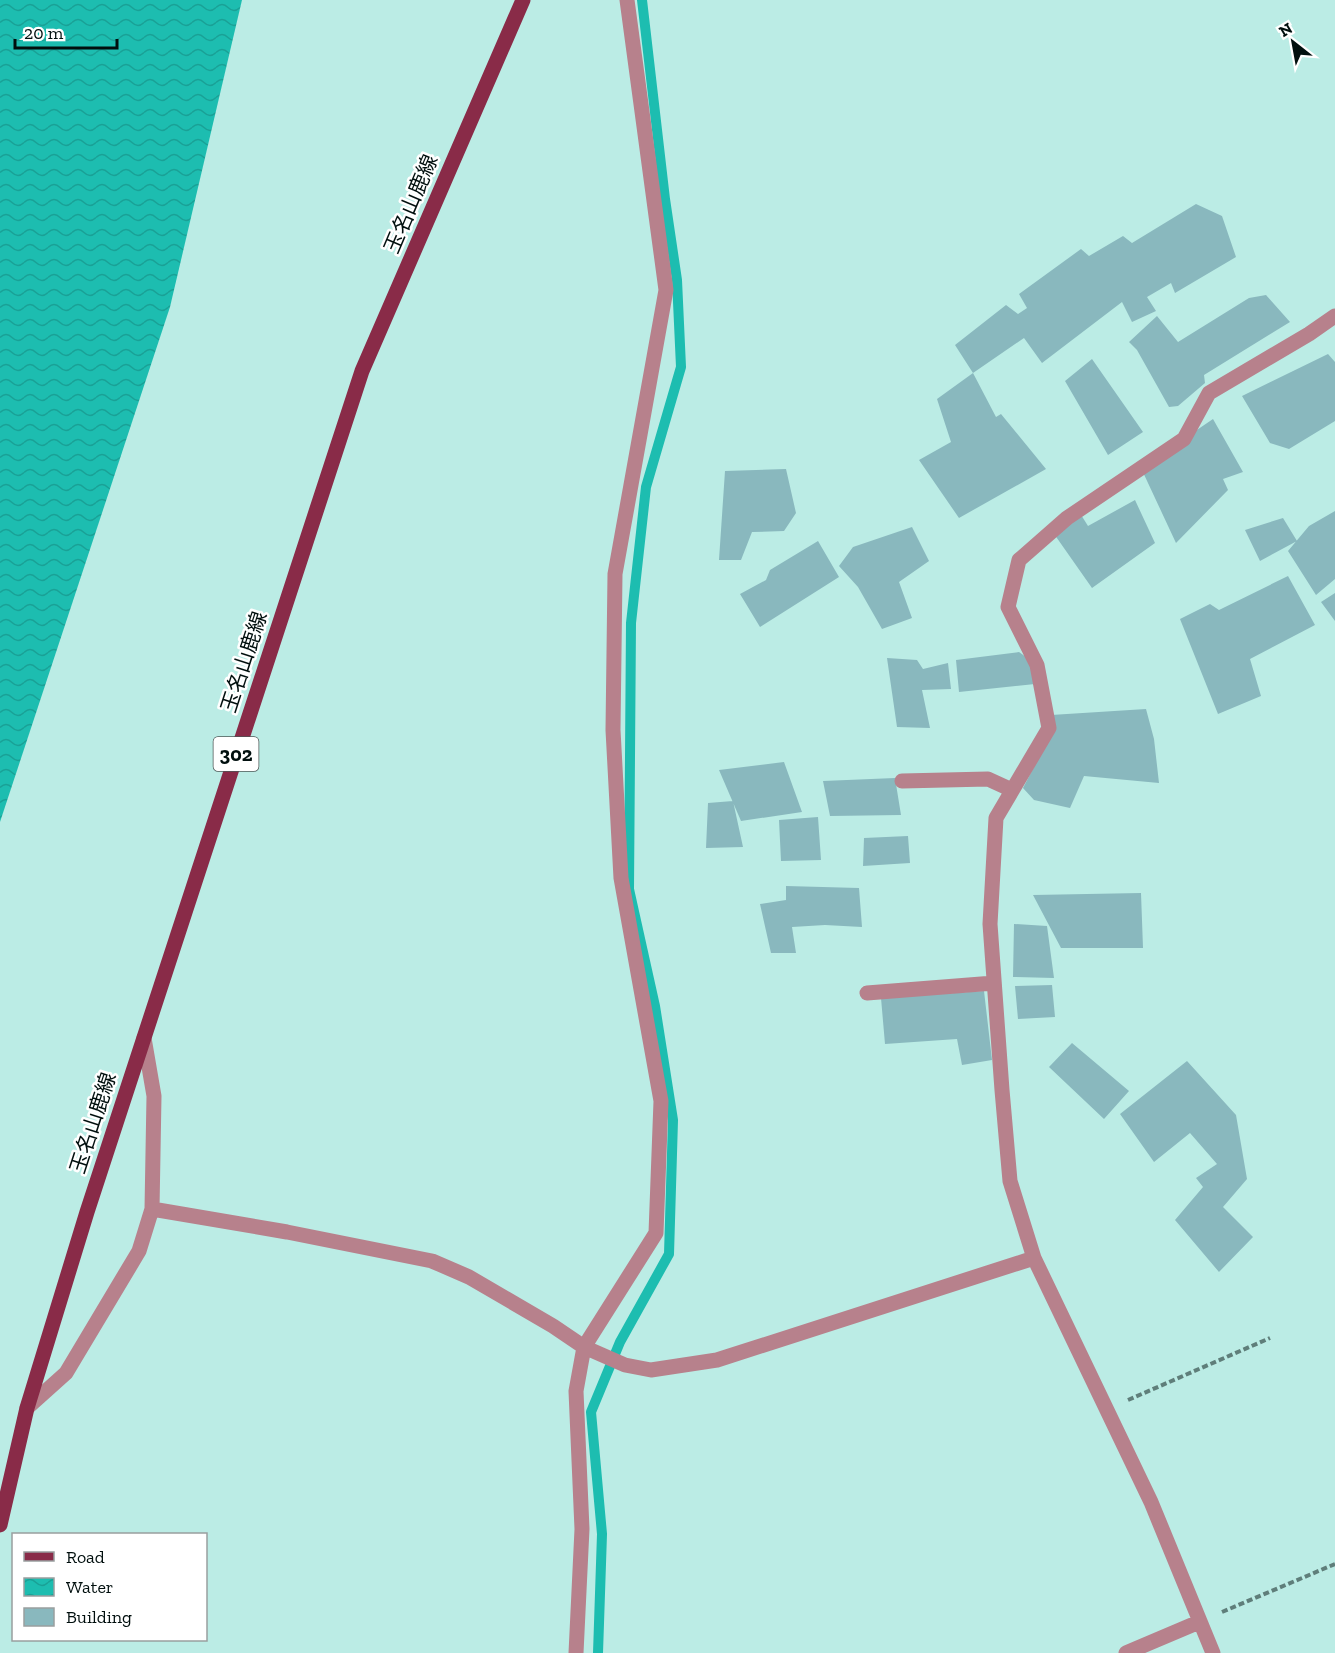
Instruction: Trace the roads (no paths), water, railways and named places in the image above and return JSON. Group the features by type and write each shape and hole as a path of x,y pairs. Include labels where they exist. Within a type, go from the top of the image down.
{"main road":[{"name":"玉名山鹿線","path":"0,1525 27,1408 87,1212 362,371 523,0"}],"street":[{"path":"576,1653 582,1529 576,1391 584,1347 656,1233 661,1101 621,878 613,730 615,574 666,290 627,0"},
{"path":"1213,1653 1151,1502 1034,1258 1010,1181 990,924 996,818 1049,728 1037,665 1008,607 1019,560 1067,518 1184,439 1209,393 1309,334 1335,316"},
{"path":"902,781 988,779 1012,790"},
{"path":"867,993 994,983"},
{"path":"27,1408 66,1373 139,1251 152,1209 154,1096 144,1038"},
{"path":"152,1209 287,1232 432,1261 469,1277 553,1326 584,1347 625,1365 651,1370 717,1360 1034,1258"},
{"path":"1126,1653 1199,1622"}],"water":[{"path":"0,0 242,0 170,307 0,822"}],"waterway":[{"path":"598,1653 602,1534 591,1412 620,1342 669,1254 673,1120 655,1006 629,889 631,623 646,487 681,367 677,280 665,199 642,0"}]}
